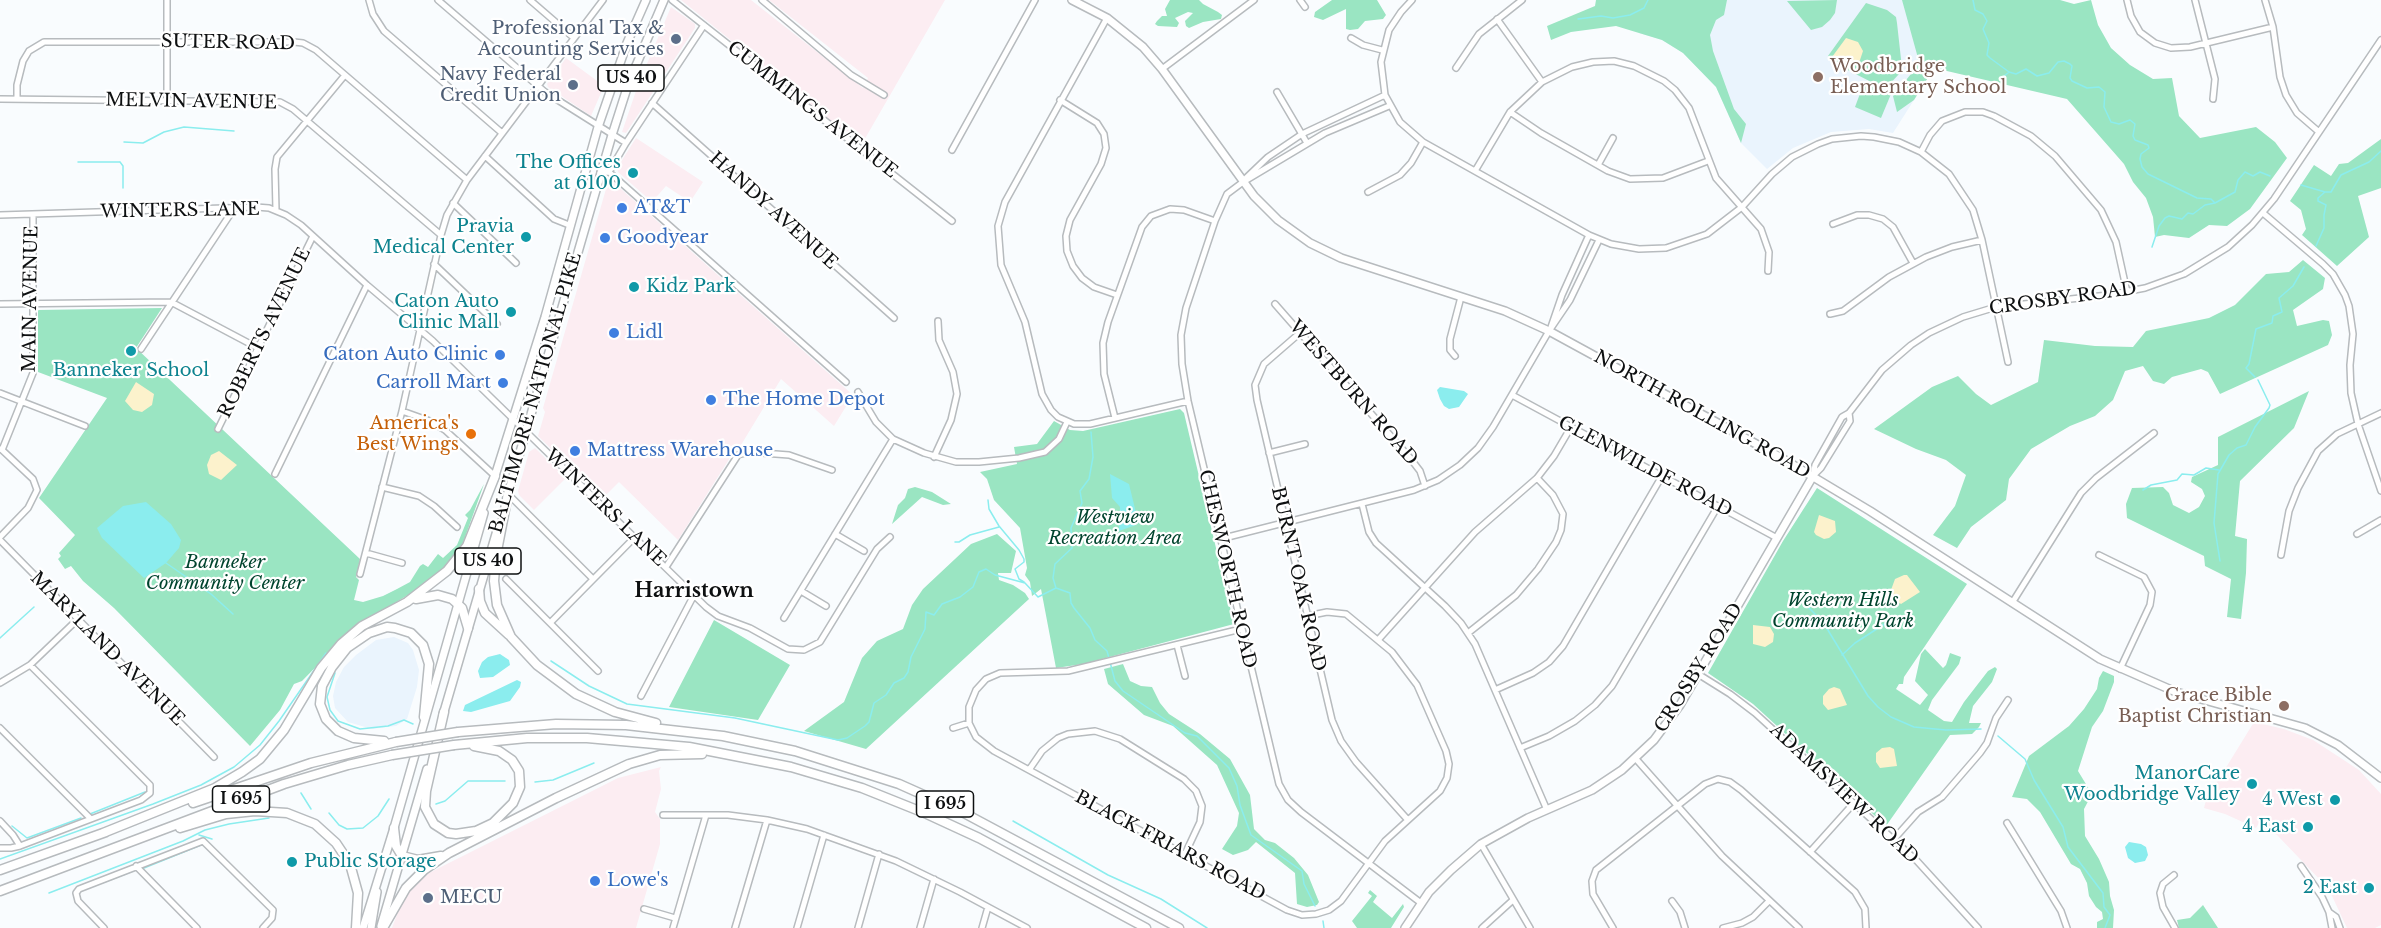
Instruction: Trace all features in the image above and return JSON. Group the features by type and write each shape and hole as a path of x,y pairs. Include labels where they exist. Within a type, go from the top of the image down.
{"highway":[{"path":"103,833 214,788 252,766 276,740 331,654 362,626 407,602 436,582 458,559 471,537 495,476"},
{"path":"508,494 496,556 494,581 497,605 512,637"},
{"path":"479,589 480,601 485,613 512,637 548,675 590,702 615,712 692,731"},
{"path":"407,602 428,596 452,599 458,603 465,614 468,628"},
{"path":"396,742 354,738 345,735 326,719 320,704 322,686 332,667 348,648 369,633 387,627 404,630 418,639 427,652 429,664 424,717"},
{"path":"444,712 426,791 425,807 430,818 440,830 456,834 476,831 500,817 517,795 520,779 516,765 506,755 485,747 456,744"},
{"name":"I 695","path":"0,870 290,769 345,753 458,732 524,726 636,725 745,739 795,751 899,784 986,824 1179,928"},
{"name":"I 695","path":"0,891 284,784 348,765 456,744 527,738 587,738 689,747 736,755 821,775 873,792 978,838 1146,928"},
{"path":"382,928 406,888 424,870 449,853 556,798 629,764 672,754 736,755"},
{"path":"94,855 226,814 255,811 287,813 315,824 343,852 355,878 358,893 357,928"},
{"path":"394,828 396,846 402,856 418,860 449,853"}],"main road":[{"name":"BALTIMORE NATIONAL PIKE","path":"363,928 512,418 545,317 598,127 627,43 645,0"},
{"name":"BALTIMORE NATIONAL PIKE","path":"382,928 600,173 629,82 664,0"},
{"name":"NORTH ROLLING ROAD","path":"1072,0 1107,18 1133,37 1162,69 1243,182 1278,220 1294,233 1327,252 1505,312 1550,331 1724,424 1813,476 2073,643 2120,669 2191,697 2305,728 2338,745 2381,778"},
{"path":"545,317 547,329 554,335"},
{"name":"CROSBY ROAD","path":"1405,928 1421,903 1441,879 1481,844 1520,822 1592,790 1636,759 1664,728 1813,476"},
{"path":"371,928 380,871"}],"street":[{"path":"167,0 167,100"},
{"path":"369,0 373,14 384,31 502,133"},
{"path":"438,0 538,86 626,143"},
{"path":"530,0 574,38"},
{"path":"360,574 422,330 441,235 453,203 467,180 603,0"},
{"name":"CUMMINGS AVENUE","path":"672,0 952,221"},
{"path":"762,0 851,75 884,96"},
{"path":"952,150 1035,0"},
{"path":"1162,69 1254,0"},
{"path":"1300,0 1305,7"},
{"path":"1412,0 1393,21 1382,50 1380,73 1389,106 1407,130 1423,142 1599,240 1639,249 1659,248 1681,244 1707,234 1742,207 1772,174 1792,158 1832,139 1874,136 1899,142 1921,152 1940,166 1958,185 1973,210 1982,240 2008,362"},
{"path":"1456,68 1472,42 1522,0"},
{"path":"2127,0 2135,24 2155,43 2171,48 2207,43 2272,27"},
{"path":"2195,0 2216,86 2213,99"},
{"path":"2265,0 2280,77 2290,105 2319,132"},
{"path":"1107,18 1005,202 998,226 1001,265 1025,322 1042,394 1051,410 1067,422 1081,425 1188,400"},
{"path":"1497,19 1542,82"},
{"path":"609,172 704,25"},
{"path":"1351,38 1363,45 1382,50"},
{"name":"SUTER ROAD","path":"17,99 17,85 22,61 29,51 39,44 51,42 303,43 316,50 467,180"},
{"name":"CROSBY ROAD","path":"1813,476 1815,465 1842,417 1849,413 1882,370 1911,345 1963,316 1996,307 2127,292 2166,282 2201,265 2228,247 2263,213 2380,42"},
{"path":"1475,171 1510,112 1542,82 1572,67 1593,62 1623,63 1646,70 1675,90 1689,108 1708,161 1722,185 1761,229 1768,252 1768,271"},
{"path":"276,210 275,163 281,150 345,75"},
{"path":"1277,92 1307,143"},
{"name":"CHESWORTH ROAD","path":"1243,182 1268,157 1302,134 1385,95"},
{"name":"MELVIN AVENUE","path":"0,99 167,100 287,104 441,235"},
{"path":"1060,100 1097,123 1104,134 1106,148 1101,164 1067,227 1066,243 1069,259 1088,283 1100,290 1117,295"},
{"name":"HANDY AVENUE","path":"652,103 894,318"},
{"name":"CHESWORTH ROAD","path":"1389,106 1307,143 1227,194 1215,221 1183,323 1182,364 1220,539 1279,784 1294,806 1421,903"},
{"path":"1510,112 1541,133 1618,176 1651,180 1673,175 1708,161"},
{"path":"1921,152 1930,135 1942,121 1965,112 1983,112 2031,136 2055,156 2101,210 2116,242 2127,292"},
{"path":"1598,165 1613,138"},
{"path":"1368,192 1400,175 1411,163 1423,142"},
{"path":"485,156 554,219 569,225"},
{"path":"600,173 609,172 846,382"},
{"path":"453,203 516,263"},
{"path":"141,349 235,207"},
{"name":"WINTERS LANE","path":"0,215 235,207 276,210 294,220 422,330 694,595 724,619 756,631 788,649 804,650 820,642 877,549 890,537"},
{"path":"1115,418 1104,374 1102,354 1105,332 1139,233 1151,216 1163,210 1177,209 1215,221"},
{"path":"2263,213 2323,264 2346,295 2353,333 2351,393 2358,424 2381,490"},
{"path":"1833,224 1857,215 1869,214 1883,219 1893,227 1913,263"},
{"name":"MAIN AVENUE","path":"1,449 33,373 33,215"},
{"path":"1550,331 1556,310 1589,235"},
{"name":"ROBERTS AVENUE","path":"218,429 313,236"},
{"path":"1220,539 1425,486 1449,473 1478,448 1570,300 1599,240"},
{"path":"1830,314 1844,311 1888,278 1913,263 1938,252 1982,240"},
{"path":"434,264 497,324"},
{"path":"275,474 367,285"},
{"path":"1455,356 1450,350 1450,339 1461,297"},
{"path":"0,304 171,303 258,348"},
{"name":"WESTBURN ROAD","path":"1275,304 1410,458 1420,471 1425,486"},
{"path":"934,456 951,420 957,394 953,372 939,340 938,321"},
{"name":"BURNT OAK ROAD","path":"1301,332 1264,364 1257,378 1257,400 1336,731 1356,762 1407,819"},
{"path":"858,392 876,422 894,439 912,449 968,463 1045,452 1054,444 1067,422"},
{"path":"0,393 85,426"},
{"name":"GLENWILDE ROAD","path":"1512,395 1778,538"},
{"path":"402,411 430,421 445,430 495,476"},
{"path":"2281,555 2289,511 2311,461 2330,438 2381,413"},
{"path":"1378,640 1475,532 1537,478 1554,456 1571,427"},
{"path":"2012,603 2081,493 2096,478 2154,433"},
{"path":"784,618 894,439"},
{"path":"1269,453 1305,444"},
{"path":"0,538 28,507 37,490 33,479 1,449"},
{"path":"666,567 697,522 738,454 749,452 789,455 832,470"},
{"path":"1495,690 1533,673 1549,662 1563,646 1662,476"},
{"path":"1468,633 1516,595 1538,569 1558,536 1563,522 1561,508 1553,495 1537,478"},
{"path":"382,486 419,496 457,527"},
{"path":"508,494 593,579"},
{"path":"1362,504 1369,532 1376,543 1454,615 1468,633 1480,655 1548,810"},
{"path":"1520,748 1562,729 1586,712 1608,691 1625,668 1718,506"},
{"path":"2357,534 2381,520"},
{"path":"835,534 864,551"},
{"path":"550,623 635,537"},
{"name":"MARYLAND AVENUE","path":"0,538 214,757"},
{"path":"366,553 402,563"},
{"path":"2099,555 2144,577 2152,592 2150,605 2120,669"},
{"path":"506,579 598,671"},
{"path":"801,591 826,606"},
{"path":"641,696 694,595"},
{"name":"BLACK FRIARS ROAD","path":"969,723 981,743 1029,770 1287,910 1302,915 1316,914 1335,906 1368,862 1407,819 1440,791 1447,778 1448,758 1418,686 1400,661 1346,614 1327,612 1307,616"},
{"path":"0,683 30,665 78,619"},
{"path":"952,728 969,723 971,699 981,684 993,675 1006,672 1056,672 1241,628"},
{"path":"1177,645 1185,676"},
{"path":"0,848 20,846 90,818 141,801 150,793 150,785 30,665"},
{"name":"ADAMSVIEW ROAD","path":"1698,674 1749,708 1894,839 1932,876 1978,928"},
{"path":"1894,839 1918,813 1942,796 1980,753 1987,743 1996,718 2008,700"},
{"path":"0,728 90,818"},
{"path":"1029,770 1050,744 1068,734 1095,731 1120,739 1184,779 1196,791 1202,806 1200,822 1185,854"},
{"path":"1636,759 1722,856 1799,928"},
{"path":"1613,928 1593,894 1592,881 1596,870 1606,860 1647,832 1712,781 1724,780 1745,793 1859,897 1865,909 1866,926"},
{"path":"1810,852 1854,803"},
{"path":"673,928 706,814"},
{"path":"663,815 706,814 767,820 824,835 879,854 934,879 1028,928"},
{"path":"735,928 767,820"},
{"path":"0,822 20,846"},
{"path":"2007,823 2061,911 2067,928"},
{"path":"797,928 824,835"},
{"path":"104,928 78,901 76,893 83,886 203,841 270,906 274,914 264,928"},
{"path":"1481,844 1530,928"},
{"path":"858,928 879,854"},
{"path":"136,866 197,928"},
{"path":"2301,866 2329,912 2336,917 2340,928"},
{"path":"2174,875 2163,884 2160,893 2163,907 2175,928"},
{"path":"920,928 934,879"},
{"path":"1482,928 1513,900"},
{"path":"1672,901 1680,912 1685,928"},
{"path":"1724,928 1753,917 1769,901"},
{"path":"982,928 988,907"},
{"path":"644,909 675,918"},
{"path":"2329,912 2332,928"}],"shaded area":[{"path":"681,0 751,0 863,88 868,78 769,0 945,0 863,142 841,129"},
{"name":"Woodbridge Elementary School","path":"1682,0 1940,0 1961,26 1893,133 1869,129 1831,132 1793,148 1767,169 1741,143 1716,87 1683,53 1662,40 1639,33"},
{"path":"671,7 695,24 695,28 626,133 622,132 638,85"},
{"path":"566,58 604,86 591,116 548,87 547,84"},
{"path":"636,138 703,182 690,202 666,186 652,202 618,172 617,168"},
{"path":"612,181 853,395 834,426 781,379 741,445 738,445 678,540 619,482 602,499 538,436 545,412 543,408 608,182"},
{"path":"535,448 566,478 534,510 519,495 518,491 529,452"},
{"path":"394,637 408,643 413,650 419,670 417,687 407,719 396,726 372,729 348,722 335,708 333,696 336,682 344,667 376,640"},
{"path":"2254,722 2284,729 2313,740 2359,770 2381,794 2381,925 2375,928 2347,928 2324,884 2277,835 2259,823 2256,828 2225,814 2204,808 2206,800"},
{"path":"661,767 659,771 661,789 655,812 660,819 660,844 636,928 392,928 401,904 409,891 429,873 618,778"}],"green space":[{"path":"1170,0 1199,0 1222,15 1221,19 1203,22 1189,28 1185,21 1193,13 1188,12 1175,18 1179,23 1177,27 1158,26 1155,24 1157,21 1162,16 1167,16 1165,9"},
{"path":"1332,0 1377,0 1386,15 1383,19 1365,21 1358,29 1350,30 1346,29 1346,9 1323,20 1314,17 1315,12"},
{"path":"1596,0 1727,0 1724,15 1716,20 1710,35 1713,51 1734,109 1746,124 1741,143 1716,87 1683,53 1662,40 1616,26 1571,32 1551,40 1547,26 1595,6"},
{"path":"1837,0 1835,13 1830,20 1822,27 1811,30 1787,1"},
{"path":"1902,0 2060,0 2074,4 2091,0 2098,25 2111,48 2130,65 2153,79 2172,78 2179,116 2200,138 2256,127 2275,142 2287,158 2250,209 2227,226 2209,225 2189,238 2164,235 2155,237 2153,217 2146,198 2133,182 2124,164 2067,99 1934,68 1914,100 1897,112 1893,96 1911,74 1918,58"},
{"path":"1866,3 1887,10 1896,17 1902,68 1885,89 1830,61 1828,56"},
{"path":"1864,83 1891,94 1881,118 1855,107"},
{"path":"2381,139 2381,188 2358,196 2369,237 2337,266 2302,235 2306,229 2301,210 2290,201 2314,165 2331,176 2339,164 2348,163"},
{"path":"2303,260 2325,278 2323,289 2293,310 2297,326 2323,320 2329,321 2332,335 2328,345 2220,394 2208,372 2201,369 2172,377 2164,384 2153,381 2143,366 2125,371 2113,400 2095,416 2070,426 2031,449 2009,479 2006,500 1971,527 1957,548 1933,535 1955,506 1966,475 1946,460 1874,429 1932,387 1958,376 1991,405 2038,382 2044,340 2095,346 2133,347 2146,331 2209,318 2235,305 2266,274 2289,272"},
{"name":"Banneker Community Center","path":"162,308 136,348 360,559 356,577 359,580 354,600 363,602 383,596 410,582 420,566 423,564 428,567 438,554 443,558 457,545 468,518 465,515 484,484 463,543 451,563 426,584 354,628 302,681 294,684 280,710 250,746 114,608 83,581 71,566 65,569 58,559 61,556 59,553 75,535 39,498 107,398 38,372 38,310"},
{"path":"2309,391 2294,428 2240,481 2235,536 2247,539 2246,573 2241,619 2227,617 2231,579 2205,566 2204,556 2127,518 2126,504 2132,488 2163,487 2169,493 2173,505 2189,513 2199,507 2205,496 2202,489 2191,482 2192,477 2218,465 2218,437"},
{"name":"Westview Recreation Area","path":"1180,409 1184,413 1234,624 1083,664 1056,668 1041,589 1032,596 1030,582 1025,575 1027,568 1020,528 994,500 987,479 980,472 1017,464 1014,447 1037,444 1054,421 1070,430 1083,431"},
{"path":"915,487 932,492 951,504 943,505 922,497 892,524 898,505 905,498 908,489"},
{"name":"Western Hills Community Park","path":"1817,488 1967,584 1904,677 1903,684 1899,684 1896,689 1920,705 1928,695 1915,681 1921,654 1925,649 1943,668 1950,653 1961,657 1959,664 1932,700 1928,710 1944,721 1952,722 1988,671 1995,667 1997,669 1992,682 1973,706 1969,723 1981,723 1979,727 1972,734 1950,735 1886,826 1753,704 1708,673 1783,541"},
{"path":"997,534 1016,551 1011,573 998,573 999,580 1013,585 1025,593 1029,599 866,749 804,731 844,702 862,658 877,641 903,629 912,605 923,589 971,544"},
{"path":"714,620 790,665 758,720 669,707"},
{"path":"1123,664 1130,681 1141,686 1152,687 1169,714 1200,734 1230,759 1250,795 1254,829 1265,840 1275,843 1294,858 1308,875 1319,902 1317,905 1307,907 1297,904 1295,873 1256,842 1248,850 1233,855 1222,849 1237,826 1239,813 1217,765 1173,726 1144,715 1108,684 1104,669"},
{"path":"2103,671 2114,676 2114,682 2103,711 2092,727 2078,771 2092,794 2084,809 2085,836 2109,882 2114,910 2113,928 2097,928 2097,922 2103,919 2102,912 2089,896 2087,883 2080,869 2071,864 2040,812 2027,799 2012,797 2029,756 2069,726 2084,709 2097,689"},
{"path":"1370,890 1377,896 1373,902 1392,918 1403,904 1404,907 1391,928 1357,928 1352,921 1372,896 1368,893"},
{"path":"2203,905 2218,928 2179,928 2177,920 2190,918"}],"sand":[{"path":"1846,38 1858,42 1863,51 1859,63 1852,67 1832,57"},
{"path":"136,382 154,394 152,405 142,412 133,410 125,401"},
{"path":"219,451 237,465 221,480 209,474 207,465 211,455"},
{"path":"1819,515 1835,521 1836,532 1829,538 1824,539 1814,532"},
{"path":"1907,575 1920,592 1901,604 1895,600 1891,590 1895,579"},
{"path":"1753,625 1770,627 1774,634 1773,642 1765,647 1753,644"},
{"path":"1834,687 1840,689 1847,705 1828,710 1823,704 1823,696"},
{"path":"1882,748 1894,749 1897,766 1880,768 1876,762 1876,753"}],"water":[{"path":"1440,387 1464,391 1468,394 1459,407 1449,409 1440,399 1437,390"},
{"path":"1110,474 1129,484 1137,517 1136,525 1119,531 1120,507 1112,498"},
{"path":"146,502 171,524 181,540 179,548 166,563 144,578 102,538 97,528 123,506"},
{"path":"500,654 509,660 510,665 493,677 480,678 478,671 482,662 488,657"},
{"path":"517,680 521,682 520,687 510,701 471,712 463,711 465,705"},
{"path":"2129,842 2146,847 2148,855 2145,861 2135,863 2128,858 2125,847"}],"waterway":[{"path":"1578,19 1630,15 1644,8 1648,0"},
{"path":"1973,0 1975,10 1983,14 1987,21 1983,29 1989,43 1987,55 1990,58 2009,72 2016,74 2026,69 2037,76 2049,73 2058,62 2064,61 2070,64 2072,81 2087,88 2099,87 2105,92 2104,107 2111,122 2119,124 2130,120 2135,124 2133,136 2135,140 2148,145 2149,148 2141,154 2140,159 2142,167 2148,174 2197,198 2211,199 2215,203 2235,192 2238,180 2245,172 2253,176 2260,172 2270,176"},
{"path":"2002,84 2004,76 2008,73"},
{"path":"124,142 143,143 164,132 184,127 234,131"},
{"path":"2301,185 2331,192 2341,175 2369,162 2381,151"},
{"path":"78,162 120,162"},
{"path":"120,162 123,166 123,188"},
{"path":"2316,246 2324,228 2326,205 2318,201 2318,198 2325,192"},
{"path":"2152,247 2159,226 2165,218 2169,216 2182,219 2188,213 2193,214 2205,205 2215,203"},
{"path":"2255,377 2246,368 2249,364 2256,329 2272,323 2273,316 2282,312 2279,298 2293,286 2304,267"},
{"path":"2220,561 2214,523 2218,474 2229,455 2237,448 2246,445 2255,427 2269,408 2270,405 2258,380"},
{"path":"1056,588 1053,578 1055,564 1072,548 1071,528 1082,503 1080,491 1089,479 1093,457 1091,432"},
{"path":"2143,490 2151,485 2177,480 2182,474 2194,475 2206,468 2219,470"},
{"path":"988,500 989,509 999,526 1024,559 1024,562 1015,569 1019,579 1024,582"},
{"path":"955,542 999,527"},
{"path":"166,563 211,594 233,614"},
{"path":"551,661 589,686 627,704 735,718 838,740 847,738 865,726 869,722 874,703 886,695 894,683 904,678 908,672 911,657 925,629 926,612 934,615 942,604 960,597 973,587 979,572 986,569 995,575 1025,583 1038,597 1056,588 1070,593 1071,603 1090,628 1095,640 1107,651 1109,658"},
{"path":"1805,604 1823,622 1868,696 1891,717 1914,727 1946,730 1981,729"},
{"path":"0,638 34,607"},
{"path":"1842,655 1855,643 1897,616"},
{"path":"0,859 153,804 201,785 234,767 260,745 326,653"},
{"path":"1110,662 1115,681 1123,691 1185,733 1197,736 1229,768 1237,786 1240,805 1251,835 1302,871 1304,884 1315,906"},
{"path":"335,673 327,697 330,710 338,721 360,729 388,726 404,720 413,724"},
{"path":"1998,736 2025,759 2034,780 2063,827 2068,847 2103,893 2104,907 2110,915 2105,928"},
{"path":"535,782 553,780 594,763"},
{"path":"436,804 445,801 468,781 505,781"},
{"path":"90,814 145,792"},
{"path":"301,793 311,809"},
{"path":"329,813 339,825 347,829 363,828 378,816 389,799"},
{"path":"12,826 27,838 81,818"},
{"path":"49,893 183,841 205,830 269,818"},
{"path":"1013,821 1108,875 1161,899 1207,928"},
{"path":"199,835 212,839"},
{"path":"144,868 201,845"},
{"path":"102,883 133,871"},
{"path":"1323,921 1324,928"}],"place":[{"name":"Professional Tax & Accounting Services","path":"676,39"},
{"name":"Woodbridge Elementary School","path":"1818,77"},
{"name":"Navy Federal Credit Union","path":"573,85"},
{"name":"The Offices at 6100","path":"633,173"},
{"name":"AT&T","path":"622,208"},
{"name":"Pravia Medical Center","path":"526,237"},
{"name":"Goodyear","path":"605,238"},
{"name":"Kidz Park","path":"634,287"},
{"name":"Caton Auto Clinic Mall","path":"511,312"},
{"name":"Lidl","path":"614,333"},
{"name":"Banneker School","path":"131,351"},
{"name":"Caton Auto Clinic","path":"500,355"},
{"name":"Carroll Mart","path":"503,383"},
{"name":"The Home Depot","path":"711,400"},
{"name":"America's Best Wings","path":"471,434"},
{"name":"Mattress Warehouse","path":"575,451"},
{"name":"Grace Bible Baptist Christian","path":"2284,706"},
{"name":"ManorCare Woodbridge Valley","path":"2252,784"},
{"name":"4 West","path":"2335,800"},
{"name":"4 East","path":"2308,827"},
{"name":"Public Storage","path":"292,862"},
{"name":"Lowe's","path":"595,881"},
{"name":"2 East","path":"2369,888"},
{"name":"MECU","path":"428,898"}],"district":[{"name":"Harristown","path":"694,591"}]}
